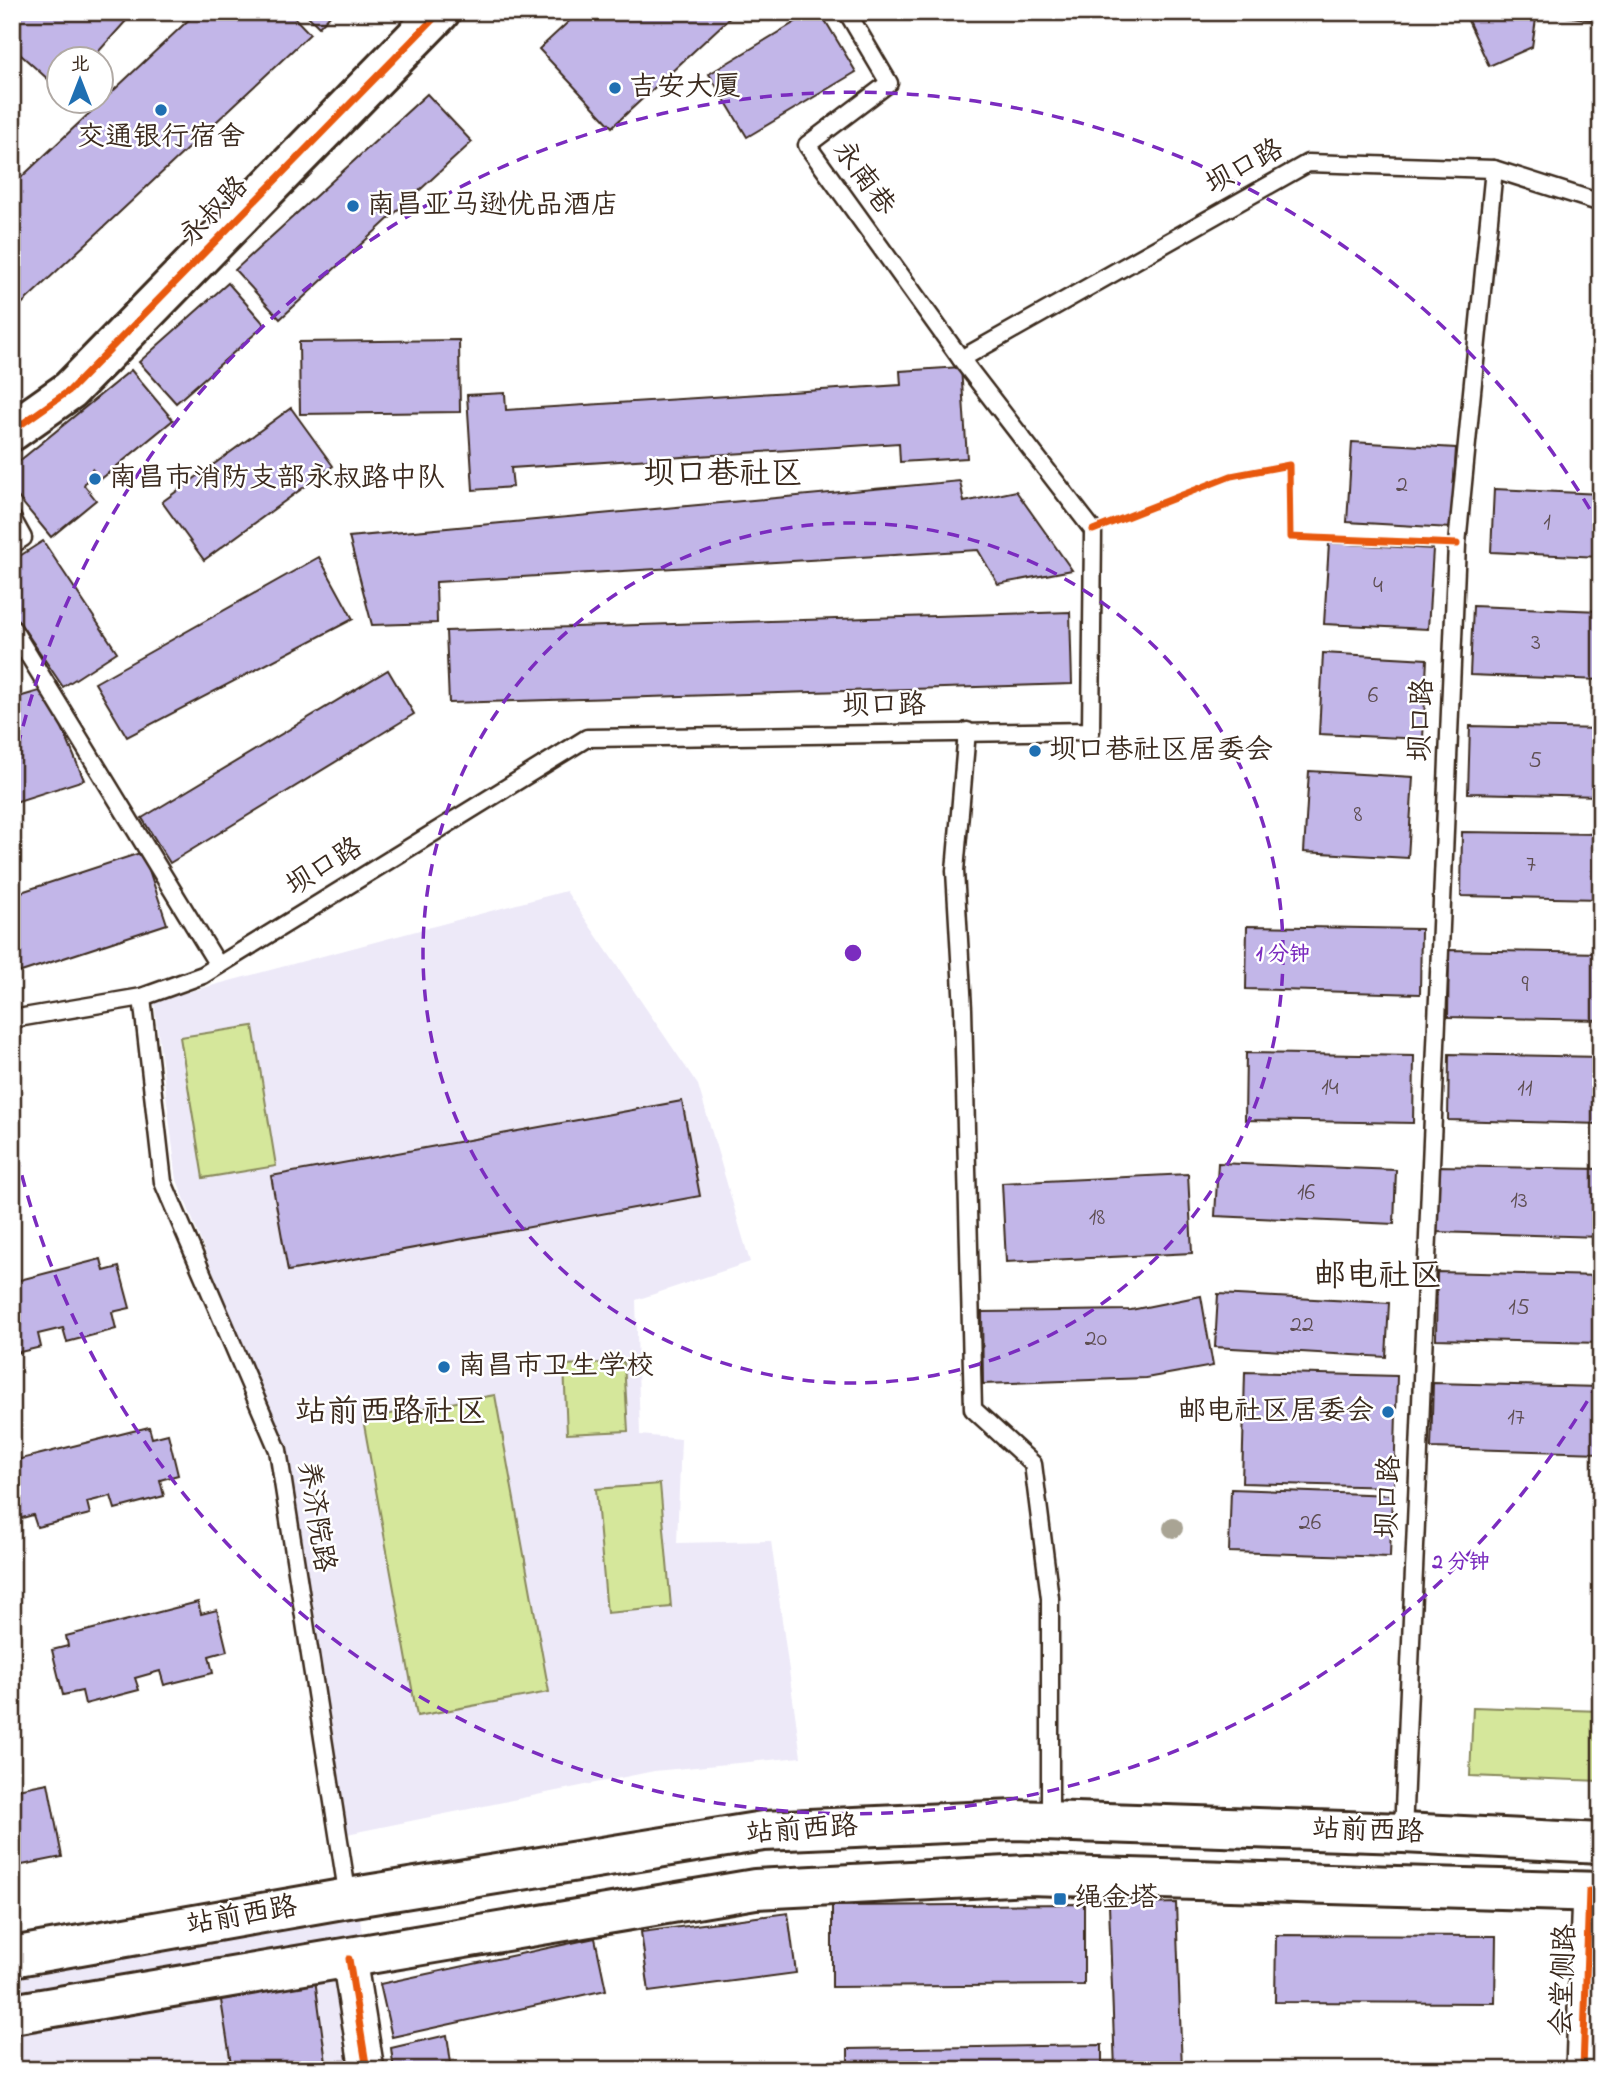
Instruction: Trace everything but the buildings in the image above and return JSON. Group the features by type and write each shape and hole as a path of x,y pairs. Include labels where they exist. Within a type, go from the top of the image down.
{"main road":[{"name":"永叔路","path":"12,431 70,390 440,12"},
{"name":"站前西路","path":"12,1957 348,1898 763,1830 1015,1820 1403,1833 1601,1843"},
{"name":"站前西路","path":"12,2014 755,1889 1027,1875 1595,1891"}],"street":[{"name":"会堂侧路","path":"1583,2070 1595,1891"},
{"path":"349,1959 367,2070"}],"lane":[{"name":"永南巷","path":"847,12 889,83 807,145 961,359"},
{"name":"坝口路","path":"12,1019 142,997 203,975 587,738 1091,732 1093,530 961,359 1308,163 1493,169 1457,544 1403,1833"},
{"path":"1493,169 1601,203"},
{"path":"12,518 23,538 12,545"},
{"path":"12,628 218,965"},
{"path":"967,732 955,872 963,1009 973,1409 1033,1464 1050,1598 1050,1821"},
{"name":"养济院路","path":"142,997 163,1182 278,1450 348,1898"}],"shaded area":[{"name":"南昌市卫生学校","path":"566,891 698,1085 750,1262 636,1300 640,1435 681,1439 677,1543 771,1541 801,1757 654,1771 347,1834 283,1450 177,1180 154,1001"},
{"path":"354,1876 381,2070 12,2070 12,1936"}],"green space":[{"path":"253,1026 276,1166 203,1178 180,1037"},
{"path":"624,1362 628,1431 567,1434 564,1365"},
{"path":"495,1395 549,1692 417,1716 363,1419"},
{"path":"660,1484 671,1607 607,1613 596,1489"},
{"path":"1473,1707 1601,1711 1601,1781 1470,1776"}],"cycle path":[{"path":"12,431 70,390 440,12"},
{"path":"1093,530 1231,476 1289,465 1290,537 1457,544"},
{"path":"1583,2070 1589,1891"},
{"path":"349,1959 367,2070"}],"place":[{"name":"吉安大厦","path":"615,88"},
{"name":"交通银行宿舍","path":"161,110"},
{"name":"南昌亚马逊优品酒店","path":"353,206"},
{"name":"南昌市消防支部永叔路中队","path":"95,479"},
{"name":"坝口巷社区居委会","path":"1035,751"},
{"name":"南昌市卫生学校","path":"444,1367"},
{"name":"邮电社区居委会","path":"1388,1412"},
{"name":"绳金塔","path":"1060,1899"}],"district":[{"name":"坝口巷社区","path":"723,475"},
{"name":"邮电社区","path":"1378,1277"},
{"name":"站前西路社区","path":"391,1413"}]}
